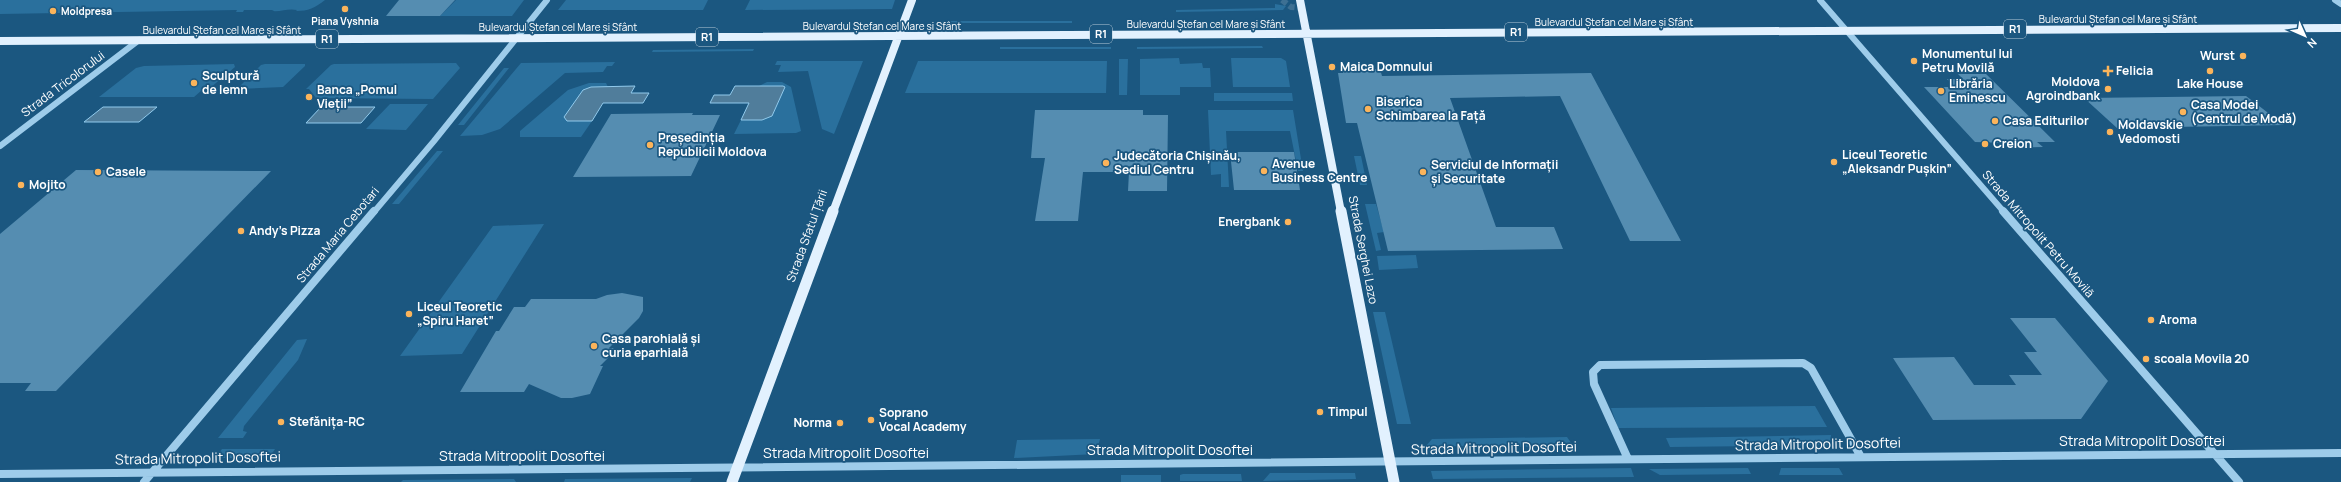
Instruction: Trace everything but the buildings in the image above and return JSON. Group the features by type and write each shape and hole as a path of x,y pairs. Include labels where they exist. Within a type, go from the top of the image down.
{"main road":[{"name":"Strada Sfatul Țării","path":"732,482 897,36 912,0"},
{"name":"Strada Serghei Lazo","path":"1300,0 1394,482"},
{"name":"Bulevardul Ștefan cel Mare și Sfânt","path":"0,41 2341,28"}],"street":[{"name":"Strada Maria Cebotari","path":"144,482 434,141 547,0"},
{"name":"Strada Mitropolit Petru Movilă","path":"1820,0 2239,482"},
{"path":"2335,0 2341,4"},
{"name":"Strada Tricolorului","path":"0,146 139,40"},
{"path":"1628,459 1594,384 1593,372 1600,365 1803,363 1811,368 1861,457"},
{"name":"Strada Mitropolit Dosoftei","path":"0,474 2341,453"}],"shaded area":[{"path":"0,0 325,0 308,10 300,11 291,9 275,11 244,10 243,12 236,12 237,10 0,14"},
{"path":"456,0 524,0 512,16 440,16"},
{"path":"566,0 708,0 703,10 558,10"},
{"path":"750,0 895,0 892,9 745,10"},
{"path":"1275,4 1286,6 1283,10 1176,12 1176,10 1275,8"},
{"path":"942,21 1072,21 1072,23 941,23"},
{"path":"1262,46 1263,48 1137,49 1137,47"},
{"path":"1000,47 1111,47 1111,49 1000,49"},
{"path":"754,49 753,51 652,52 653,50"},
{"path":"1179,58 1180,64 1202,63 1203,68 1210,68 1211,87 1180,87 1180,95 1140,95 1140,59"},
{"path":"1231,58 1281,58 1286,61 1290,87 1233,87"},
{"path":"1119,59 1128,59 1127,95 1119,95"},
{"path":"777,61 863,61 834,134 822,129 808,71 778,72 781,65 775,65"},
{"path":"918,61 1107,61 1106,93 905,93"},
{"path":"615,62 612,66 607,66 603,72 565,73 500,129 482,135 460,136 521,63"},
{"path":"456,63 460,68 433,99 316,98 309,89 306,89 331,65 334,64"},
{"path":"234,64 235,67 210,88 202,90 194,97 99,97 136,68 144,66"},
{"path":"305,64 305,66 283,87 237,89 261,65"},
{"path":"504,68 509,68 464,125 458,125"},
{"path":"767,82 782,82 791,87 801,131 796,133 734,134 741,120 762,120 783,86 759,86"},
{"path":"589,83 606,83 608,87 591,87 567,121 592,121 581,137 520,137 520,131 568,90"},
{"path":"635,86 631,93 649,93 643,103 603,103 592,121 567,121 564,117 583,90 591,87"},
{"path":"735,86 785,87 772,116 762,120 741,120 749,103 710,103 714,95 730,95"},
{"path":"1214,93 1292,93 1293,101 1214,101"},
{"path":"390,104 428,104 406,130 366,129"},
{"path":"103,107 157,107 139,122 84,122"},
{"path":"321,107 375,107 361,123 306,123"},
{"path":"1208,110 1293,110 1303,171 1298,171 1290,131 1226,131 1229,187 1221,187 1221,174 1211,175"},
{"path":"437,151 443,151 399,204 392,204"},
{"path":"1354,156 1361,156 1367,185 1360,185"},
{"path":"1365,204 1376,204 1384,232 1377,233 1381,250 1376,251"},
{"path":"544,224 462,354 400,356 493,226"},
{"path":"1416,255 1418,268 1379,270 1377,256"},
{"path":"1373,312 1385,312 1411,424 1397,424"},
{"path":"307,339 298,360 244,426 243,431 247,432 243,438 218,438 297,340"},
{"path":"1815,406 1827,427 1618,428 1611,408"},
{"path":"1831,435 1830,445 1670,447 1666,438"},
{"path":"1567,437 1574,447 1426,446 1432,439"},
{"path":"1100,439 1096,454 1014,458 1017,440"},
{"path":"222,449 275,449 269,458 215,458"},
{"path":"1631,468 1634,477 1433,479 1431,471"},
{"path":"1748,468 1751,474 1660,475 1649,469"},
{"path":"1781,468 1839,468 1843,475 1779,475"},
{"path":"1270,473 1355,473 1356,479 1263,481"},
{"path":"1241,474 1242,481 1180,481 1180,475"},
{"path":"1121,475 1161,475 1161,482 1121,482"},
{"path":"692,478 690,482 564,482 565,479"},
{"path":"514,479 516,482 401,482 403,480"}],"tunnel":[{"path":"1282,0 1291,7 1301,8"}],"place":[{"name":"Piana Vyshnia","path":"345,9"},
{"name":"Moldpresa","path":"53,11"},
{"name":"Wurst","path":"2243,56"},
{"name":"Monumentul lui Petru Movilă","path":"1914,61"},
{"name":"Maica Domnului","path":"1332,67"},
{"name":"Felicia","path":"2108,71"},
{"name":"Lake House","path":"2210,71"},
{"name":"Sculptură de lemn","path":"194,83"},
{"name":"Moldova Agroindbank","path":"2108,89"},
{"name":"Librăria Eminescu","path":"1941,91"},
{"name":"Banca „Pomul Vieții”","path":"309,97"},
{"name":"Biserica Schimbarea la Față","path":"1368,109"},
{"name":"Casa Modei (Centrul de Modă)","path":"2183,112"},
{"name":"Casa Editurilor","path":"1995,121"},
{"name":"Moldavskie Vedomosti","path":"2110,132"},
{"name":"Creion","path":"1985,144"},
{"name":"Președinția Republicii Moldova","path":"650,145"},
{"name":"Liceul Teoretic „Aleksandr Pușkin”","path":"1834,162"},
{"name":"Judecătoria Chișinău, Sediul Centru","path":"1106,163"},
{"name":"Avenue Business Centre","path":"1264,171"},
{"name":"Casele","path":"98,172"},
{"name":"Serviciul de Informații și Securitate","path":"1423,172"},
{"name":"Mojito","path":"21,185"},
{"name":"Energbank","path":"1288,222"},
{"name":"Andy's Pizza","path":"241,231"},
{"name":"Liceul Teoretic „Spiru Haret”","path":"409,314"},
{"name":"Aroma","path":"2151,320"},
{"name":"Casa parohială și curia eparhială","path":"594,346"},
{"name":"scoala Movila 20","path":"2146,359"},
{"name":"Timpul","path":"1320,412"},
{"name":"Soprano Vocal Academy","path":"871,420"},
{"name":"Stefănița-RC","path":"281,422"},
{"name":"Norma","path":"840,423"}]}
